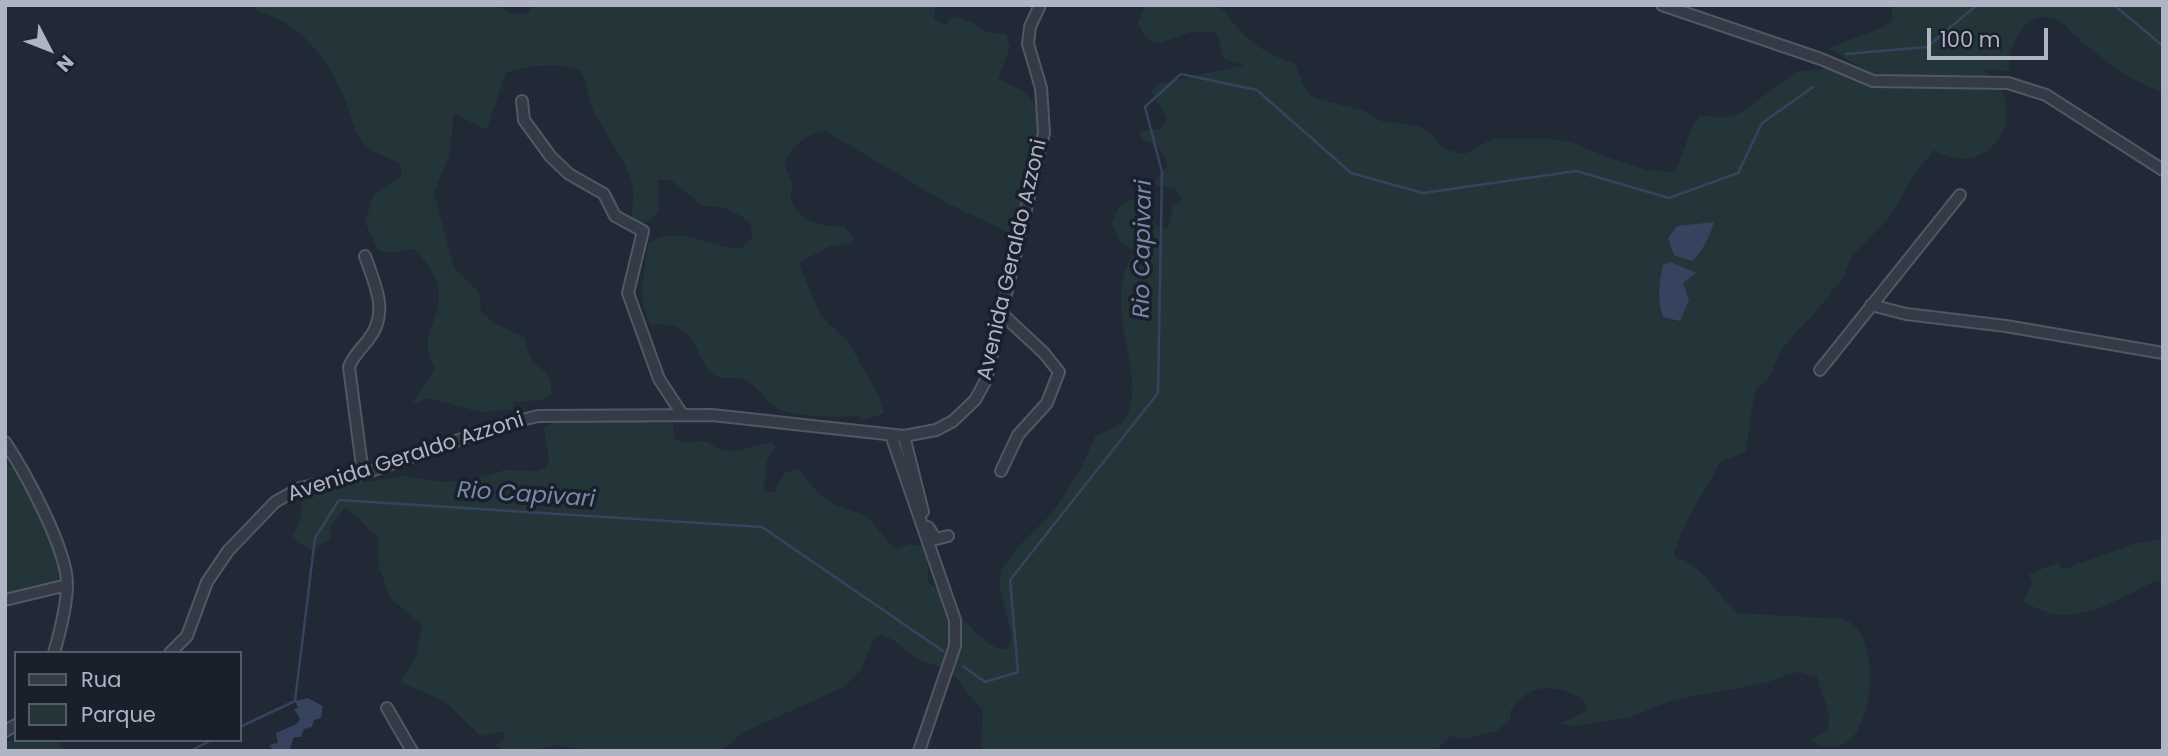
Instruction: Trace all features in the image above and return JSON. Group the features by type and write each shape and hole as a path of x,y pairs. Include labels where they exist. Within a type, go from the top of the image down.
{"street":[{"name":"Avenida Geraldo Azzoni","path":"172,651 187,636 207,582 216,568 275,502 300,488 362,474 520,419 601,414 682,414 904,436 936,430 953,422 975,400 986,380 1044,133 1041,88 1028,44 1030,27 1040,5"},
{"path":"1662,5 1821,60 1873,81 2008,83 2028,88 2058,102 2163,170"},
{"path":"522,101 524,120 551,157 569,174 604,194 615,216 643,231 628,293 659,379 682,414"},
{"path":"1820,370 1960,195"},
{"path":"362,474 349,367 377,326 381,313 379,297 365,256"},
{"path":"1871,306 2163,353"},
{"path":"1001,471 1018,435 1047,403 1059,372 1044,353 1002,314"},
{"path":"891,435 955,620 955,646 919,751"},
{"path":"904,436 929,532 936,540 948,536"},
{"path":"5,442 40,506 62,563 67,585 54,651"},
{"path":"5,600 67,585"},
{"path":"387,708 412,751"}],"green space":[{"path":"255,5 496,5 513,14 527,13 534,5 936,5 934,19 945,25 953,16 972,22 985,32 1006,34 1010,47 998,79 1024,92 1037,111 1039,126 1035,162 1017,227 1011,234 945,202 825,131 805,138 794,148 785,167 791,181 794,207 813,222 844,226 854,239 851,245 824,249 800,262 800,267 821,316 849,343 879,396 884,413 861,421 859,416 795,414 773,406 746,380 722,378 711,372 695,345 680,329 668,325 651,325 646,316 643,286 648,244 660,238 683,236 730,248 742,248 752,238 751,224 729,210 703,206 671,180 658,180 659,211 649,221 633,227 633,190 629,173 594,113 581,71 553,65 506,72 487,130 454,114 449,155 434,193 454,268 479,292 481,312 493,322 524,337 532,360 549,378 551,395 546,399 513,403 514,410 479,412 430,398 412,404 435,368 429,353 428,340 439,301 438,286 430,269 414,249 389,253 378,250 365,222 374,194 401,176 401,165 369,148 361,140 336,81 310,43 287,24 258,12"},
{"path":"1146,5 1217,5 1255,44 1295,63 1303,85 1314,98 1365,111 1381,121 1418,126 1433,135 1444,149 1464,154 1493,139 1552,139 1572,142 1647,170 1670,172 1677,168 1693,125 1700,116 1726,117 1740,113 1796,72 1827,68 1859,72 1857,65 1828,48 1884,27 1892,21 1892,5 2163,5 2163,92 2152,89 2117,69 2058,20 2044,17 2026,24 2011,51 2009,71 1982,69 2003,93 2007,109 2000,137 1991,148 1965,159 1950,157 1934,150 1915,174 1888,219 1852,256 1842,280 1830,292 1831,295 1783,347 1767,382 1758,387 1754,395 1746,451 1720,463 1683,528 1674,554 1701,573 1738,613 1842,619 1855,627 1864,640 1868,658 1868,699 1856,733 1841,745 1828,746 1809,741 1828,730 1829,714 1817,677 1799,672 1766,683 1673,700 1630,717 1574,726 1560,724 1585,712 1586,705 1582,699 1562,690 1542,689 1524,695 1510,712 1511,720 1496,731 1464,739 1450,736 1436,751 981,751 983,709 954,675 946,669 923,661 880,635 874,639 860,671 844,687 744,732 721,751 592,751 556,745 532,751 504,751 496,745 505,737 504,731 481,736 444,701 402,683 401,679 416,657 422,625 391,599 379,568 378,537 345,507 330,528 330,539 312,549 298,543 293,536 301,519 301,499 313,490 346,480 365,482 404,476 444,482 488,476 504,470 538,471 546,467 549,460 544,427 557,420 668,420 673,425 674,438 678,441 707,442 729,451 772,443 776,447 767,460 764,489 774,492 785,473 798,468 818,493 838,506 867,516 894,549 910,544 922,546 927,554 928,582 978,635 999,648 1009,648 1012,637 999,585 1001,570 1016,549 1054,511 1081,468 1095,437 1120,424 1131,405 1132,386 1121,295 1125,273 1135,252 1119,241 1112,223 1119,206 1132,198 1156,225 1168,229 1173,206 1182,199 1175,189 1156,185 1155,181 1168,165 1157,145 1144,141 1140,134 1141,131 1160,129 1167,120 1152,90 1161,83 1245,65 1223,59 1219,37 1214,32 1192,32 1160,43 1149,40 1138,22"},
{"path":"5,464 18,471 52,538 58,563 58,588 33,588 5,594"},
{"path":"2163,539 2163,580 2153,582 2110,604 2082,613 2054,614 2025,602 2032,583 2029,574 2060,562 2061,568 2064,569 2133,544"},
{"path":"5,741 57,742 67,751 5,751"}],"water":[{"path":"1714,222 1706,243 1692,261 1674,255 1668,238 1677,226"},
{"path":"1671,262 1696,273 1683,283 1689,300 1680,321 1663,317 1660,304 1663,265"},
{"path":"308,698 323,706 321,718 314,720 312,727 304,729 301,737 294,737 289,751 275,751 269,745 278,743 276,733 297,724 300,719 294,709 298,708 295,701"}],"waterway":[{"name":"Rio Capivari","path":"1846,54 1927,47 1977,5"},
{"name":"Rio Capivari","path":"2114,5 2163,46"},
{"name":"Rio Capivari","path":"963,666 985,682 1018,672 1010,580 1158,393 1162,172 1145,107 1181,74 1257,90 1351,173 1423,193 1576,171 1669,198 1738,173 1762,123 1813,87"},
{"name":"Rio Capivari","path":"242,726 295,701 315,538 339,500 762,527 943,651"},
{"name":"Rio Capivari","path":"190,751 208,742"}]}
